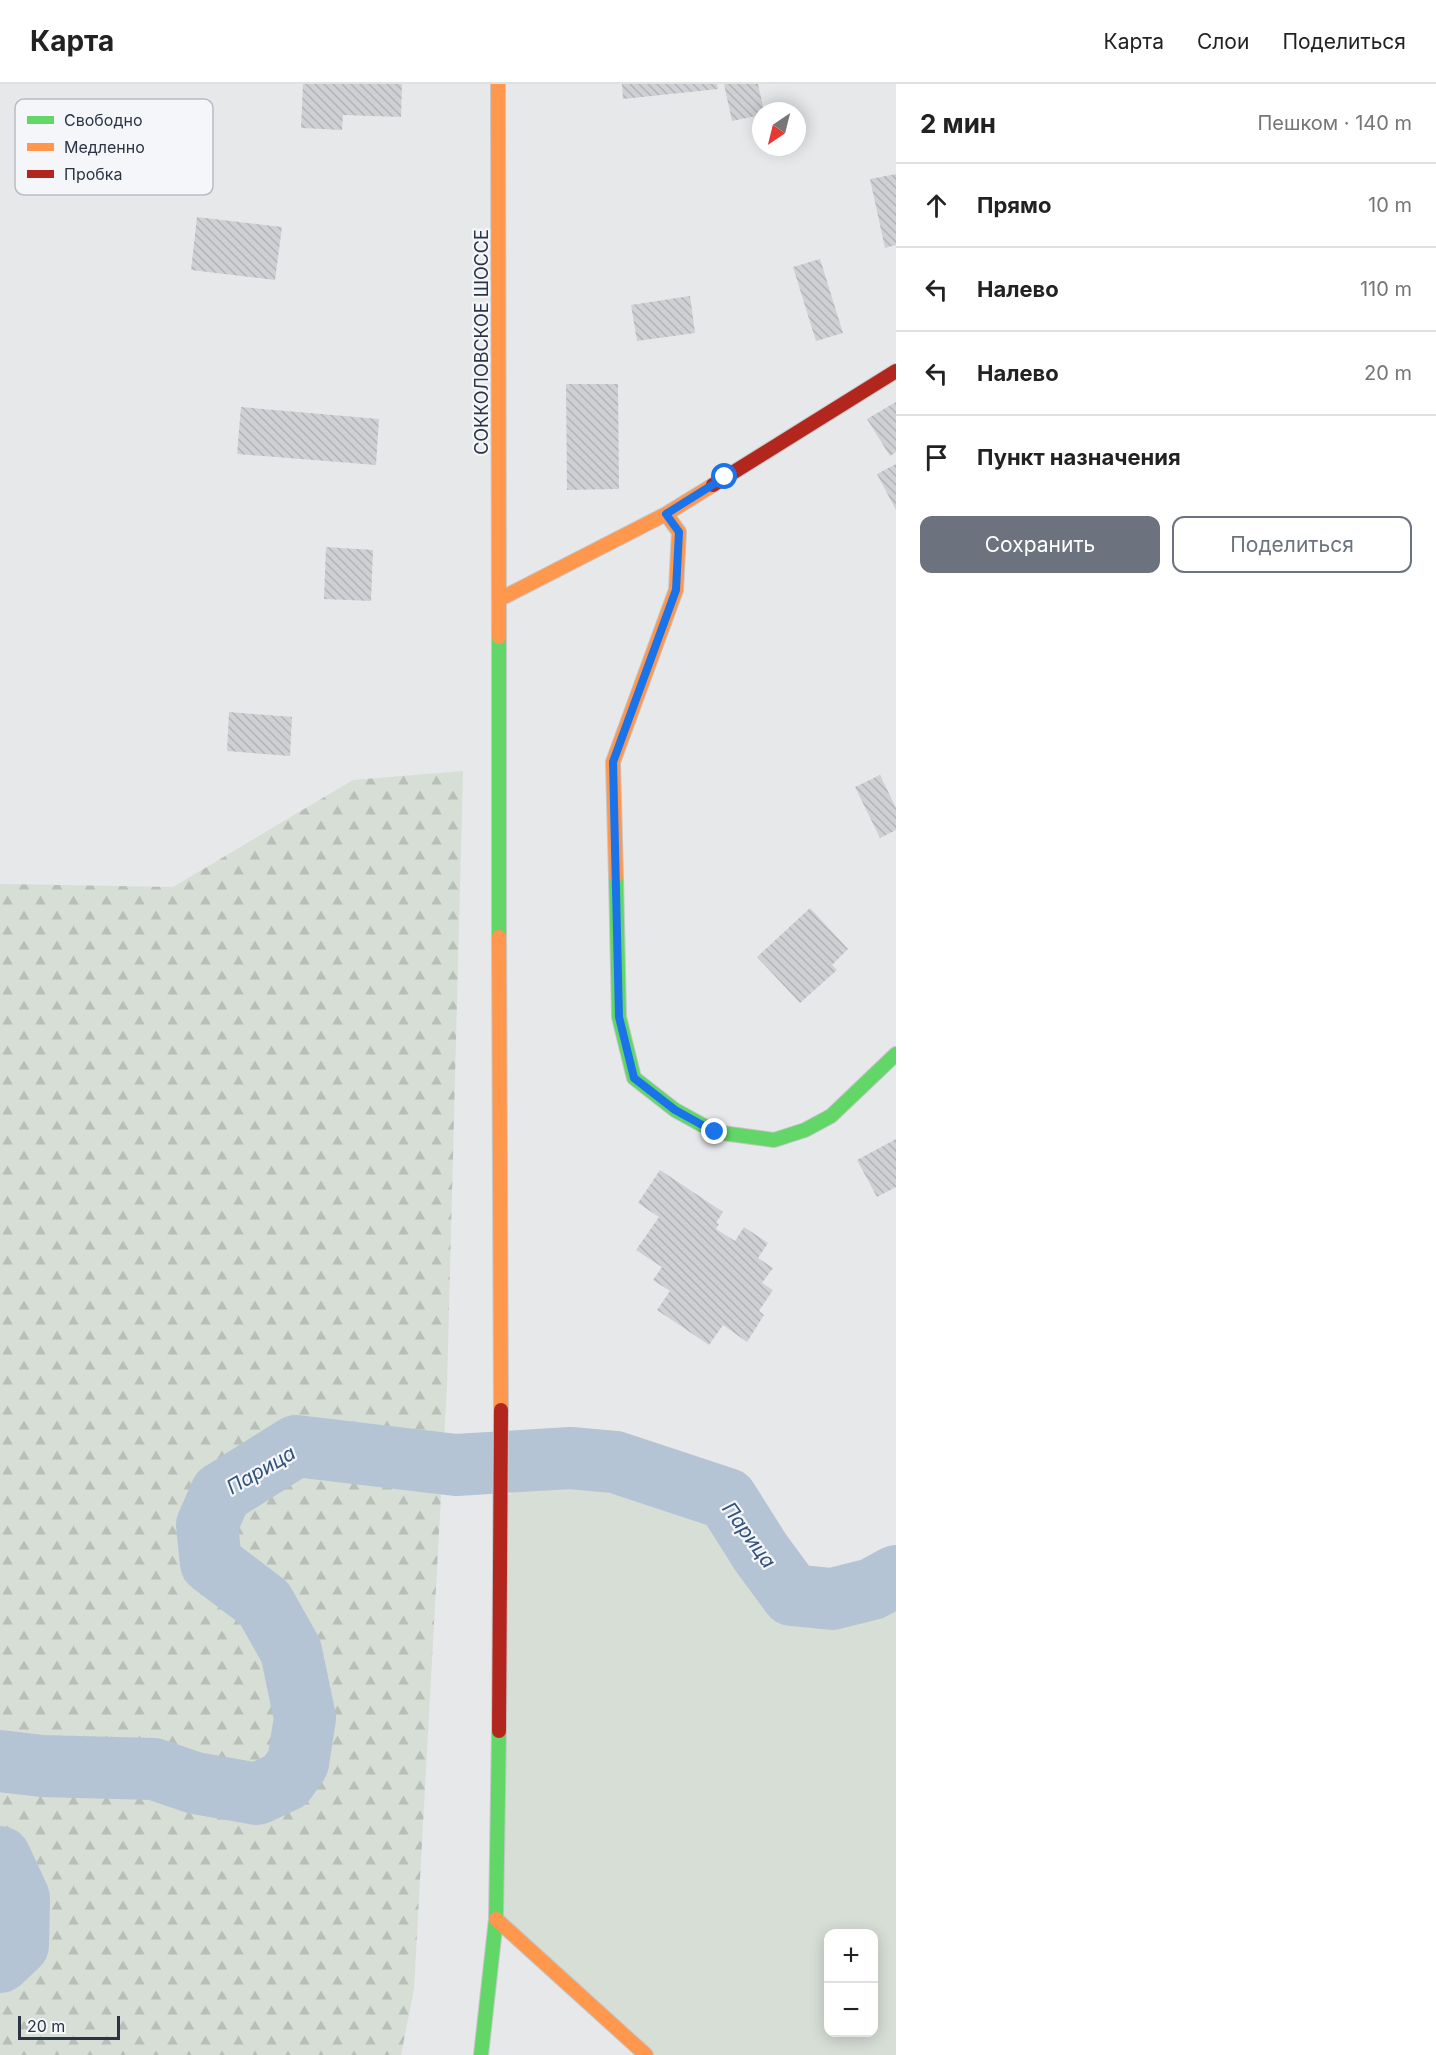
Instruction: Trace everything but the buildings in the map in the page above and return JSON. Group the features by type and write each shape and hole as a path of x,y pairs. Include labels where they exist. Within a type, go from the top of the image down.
{"main road":[{"name":"СОККОЛОВСКОЕ ШОССЕ","path":"481,2055 496,1919 502,1503 499,1126 498,84"},
{"path":"500,599 666,514 896,370"},
{"path":"666,514 679,532 676,590 613,762 619,1017 634,1078 675,1110 715,1132 774,1140 805,1130 831,1116 896,1054"},
{"path":"496,1919 646,2055"}],"green space":[{"path":"463,771 447,1386 414,1989 401,2055 0,2055 0,884 173,887 353,780"},
{"path":"570,1458 615,1462 727,1499 761,1553 792,1595 832,1599 872,1589 896,1576 896,2055 646,2055 496,1919 502,1503 541,1461"}],"waterway":[{"name":"Парица","path":"0,1761 42,1766 154,1769 195,1783 257,1794 285,1781 298,1763 305,1718 291,1651 264,1603 211,1563 207,1525 221,1493 296,1446 456,1465 570,1458 615,1462 727,1499 761,1553 792,1595 832,1599 872,1589 896,1576"},
{"name":"Парица","path":"0,1857 19,1898 18,1945 0,1962"}],"traffic: fast":[{"path":"499,637 499,937"},
{"path":"616,876 619,1017 634,1078 675,1110 715,1132 774,1140 805,1130 831,1116 896,1054"},
{"path":"481,2055 496,1919 499,1731"}],"traffic: slow":[{"path":"498,84 499,637"},
{"path":"500,599 666,514 713,485"},
{"path":"616,876 613,762 676,590 679,532 666,514"},
{"path":"499,937 501,1410"},
{"path":"496,1919 646,2055"}],"traffic: jam":[{"path":"713,485 896,371"},
{"path":"499,1731 501,1410"}],"route":[{"path":"715,1132 675,1110 634,1078 619,1017 613,762 676,590 679,532 666,514 725,477"}]}
